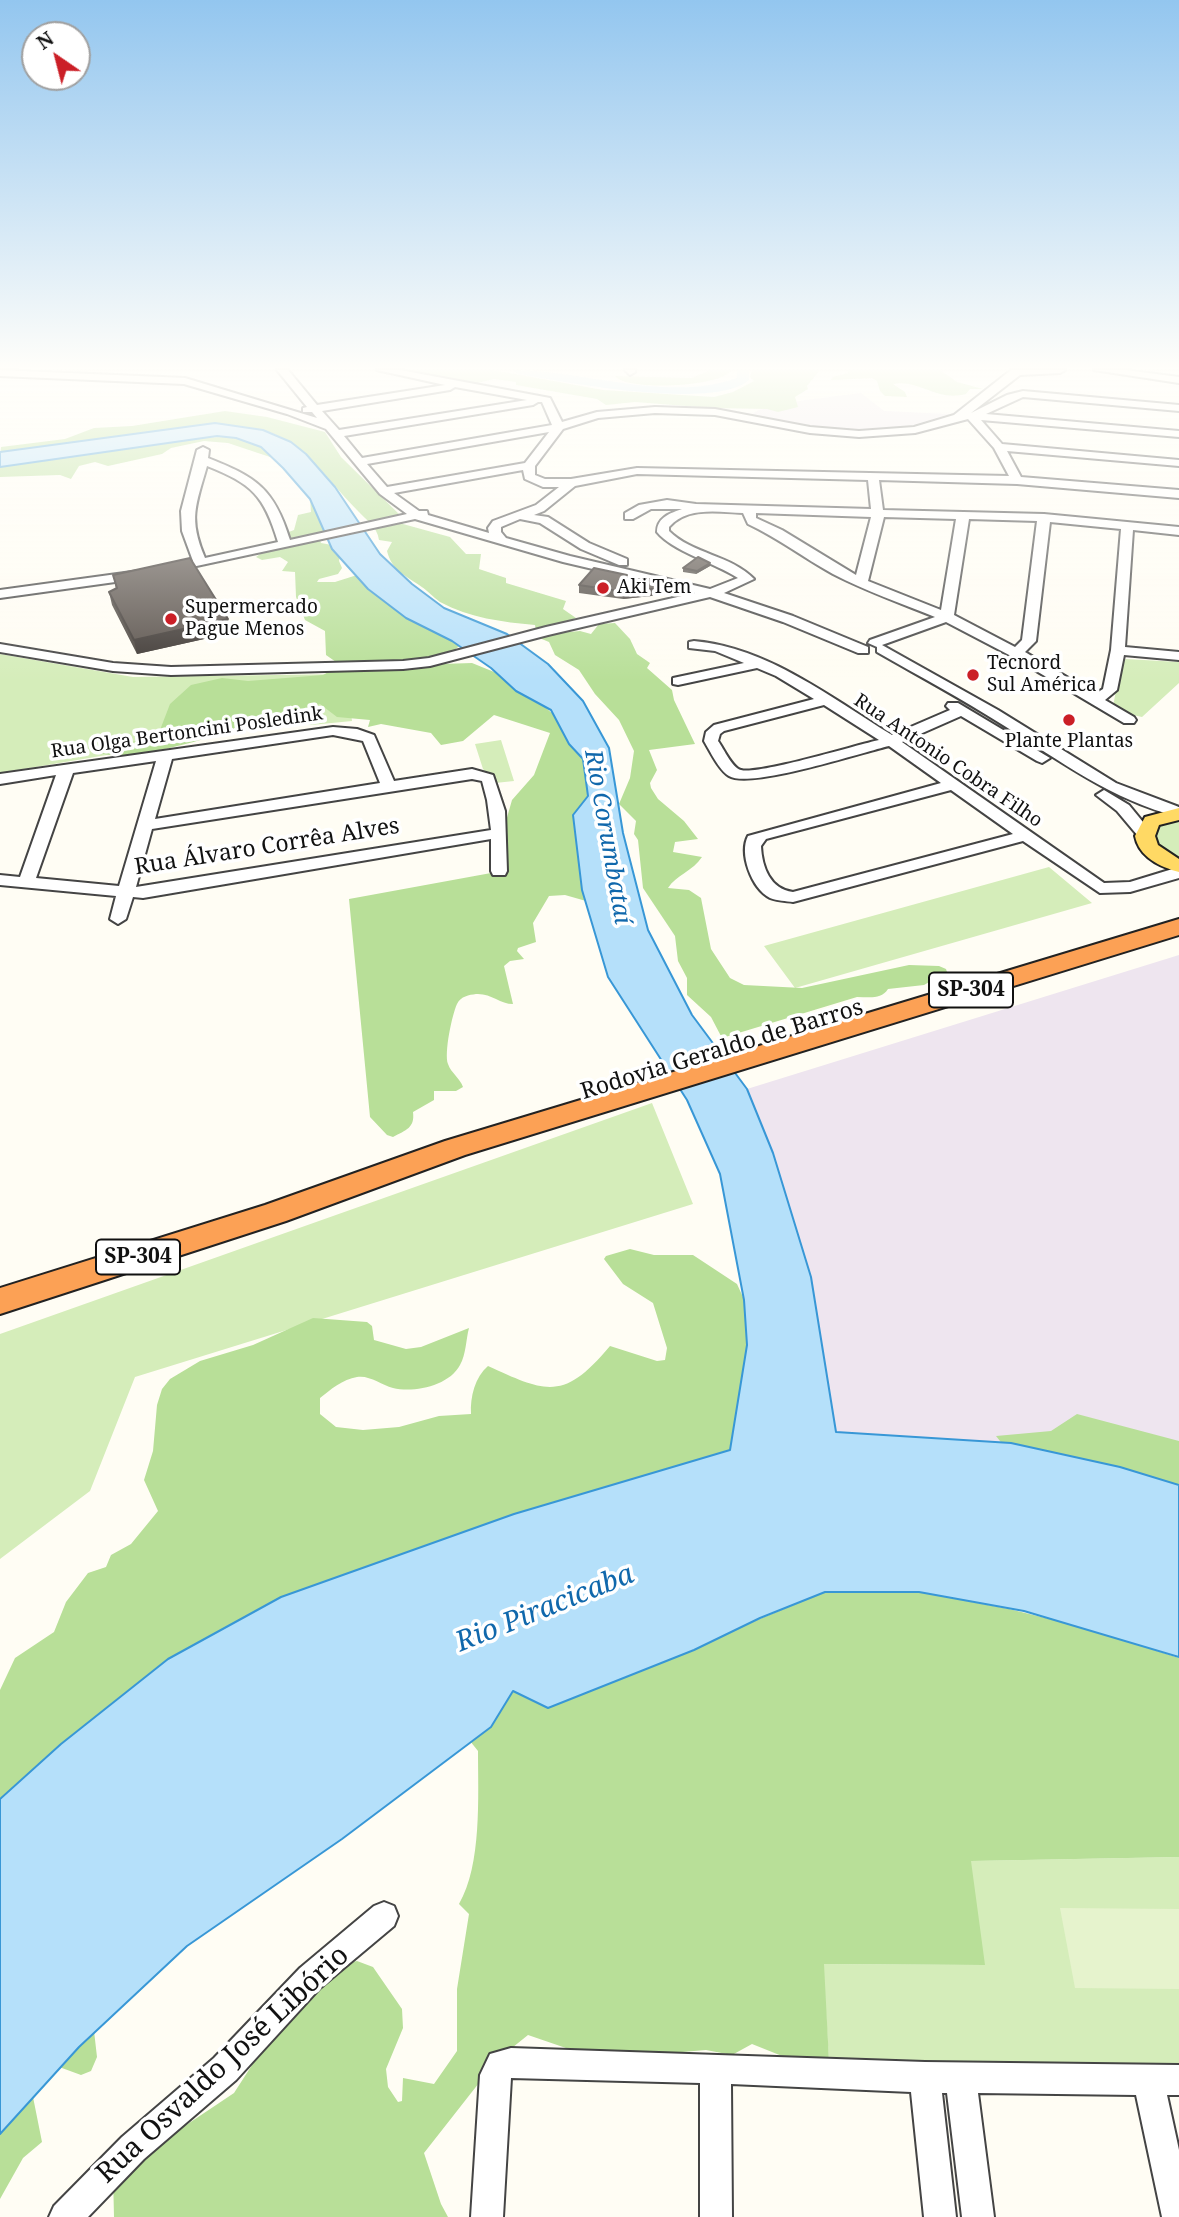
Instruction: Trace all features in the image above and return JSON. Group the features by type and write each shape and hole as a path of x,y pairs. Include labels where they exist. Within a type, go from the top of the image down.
{"highway":[{"name":"Rodovia Geraldo de Barros","path":"0,1301 275,1213 650,1080 1179,914"},
{"name":"Rodovia Geraldo de Barros","path":"758,1047 1179,927"}],"main road":[{"path":"1179,813 1152,821 1144,833 1145,840 1156,855 1179,866"}],"street":[{"path":"199,473 186,523 200,563"},
{"path":"238,473 261,488 271,501 285,544"},
{"path":"371,473 387,489 423,514 577,561 711,593 871,647 961,711 1123,808 1144,833"},
{"path":"387,489 483,473"},
{"path":"530,473 531,478 559,493"},
{"path":"543,483 571,483 623,473"},
{"path":"734,473 1017,480 1179,494"},
{"path":"1013,473 1017,480"},
{"path":"197,480 243,476"},
{"path":"861,583 863,565 877,514 873,477"},
{"path":"500,538 494,528 506,519 540,508 571,483"},
{"path":"671,517 667,510 655,508 627,519 640,508 652,505 1044,518 1179,531"},
{"path":"696,508 720,512 778,533 861,583 947,617 1016,653 1129,720"},
{"path":"720,508 696,508 671,517 663,526 668,538 722,562 759,592 871,647 994,713 1096,780 1147,804 1179,813"},
{"path":"754,509 748,517 758,525"},
{"path":"0,594 153,573 423,514 471,521 523,516 544,520 593,549 624,562 670,576 759,592"},
{"path":"947,617 963,516"},
{"path":"1016,653 1029,641 1044,518"},
{"path":"1092,699 1104,696 1110,690 1118,650 1127,526"},
{"path":"577,561 589,556 593,549"},
{"path":"834,569 863,565"},
{"path":"670,576 689,588"},
{"path":"679,602 690,593 689,588"},
{"path":"0,648 113,667 172,671 376,667 430,662 546,631 679,602 726,588 759,592"},
{"path":"871,647 947,617"},
{"name":"Rua Antonio Cobra Filho","path":"694,645 717,648 781,673 891,741 1100,888 1112,890 1134,886 1179,872"},
{"path":"1118,650 1179,656"},
{"path":"678,681 757,664"},
{"path":"824,701 719,728 713,732 711,741 728,768 742,776 770,772 891,741 961,711"},
{"name":"Rua Olga Bertoncini Posledink","path":"0,779 321,732 356,733 369,738 389,786"},
{"path":"118,919 166,754"},
{"path":"26,882 66,770"},
{"path":"145,825 467,774 485,776 493,791 499,833 499,871"},
{"path":"952,785 760,836 754,839 751,849 758,870 770,889 778,895 793,897 1023,836"},
{"name":"Rua Álvaro Corrêa Alves","path":"0,880 142,893 499,833"},
{"name":"Rua Osvaldo José Libório","path":"65,2217 133,2148 225,2068 310,1978 384,1916"},
{"path":"487,2217 495,2075 501,2065 511,2063 715,2067 925,2077 1163,2080 1178,2217"},
{"path":"715,2067 716,2217"},
{"path":"925,2077 940,2217"},
{"path":"961,2077 978,2217"}],"shaded area":[{"path":"1179,955 1179,1448 1011,1443 835,1432 811,1277 773,1153 747,1089"}],"green space":[{"path":"0,473 74,473 71,479 60,475 0,477"},
{"path":"324,473 358,473 402,517 403,524 450,537 466,554 481,554 479,569 506,578 506,583 566,601 563,609 576,618 558,625 558,633 580,631 591,634 599,624 615,623 630,639 637,654 650,663 647,668 672,690 695,744 649,750 657,770 650,783 658,799 684,821 698,839 675,842 673,852 702,857 668,888 689,890 701,898 711,949 730,978 744,985 802,988 909,965 939,966 947,972 924,985 888,989 882,995 874,997 857,997 722,1038 711,1017 687,995 687,978 678,961 675,936 643,888 638,840 634,834 636,821 619,804 630,778 634,751 619,720 595,694 579,670 555,655 549,642 537,637 535,625 498,621 451,607 440,602 403,574 389,557 387,551 392,542 379,540 371,524"},
{"path":"309,483 328,529 319,538 321,543 332,545 340,556 342,568 338,574 317,582 335,582 357,575 420,625 434,632 467,640 443,659 441,664 472,663 514,680 585,742 600,905 565,895 549,896 533,923 536,942 518,948 517,951 524,959 510,961 504,966 513,1004 476,994 468,995 457,1004 449,1034 447,1059 449,1067 463,1087 456,1091 434,1091 434,1100 413,1112 411,1125 393,1137 387,1135 370,1117 349,899 502,871 504,828 512,800 534,775 550,733 494,715 463,741 441,745 431,733 381,724 368,727 370,720 337,717 320,704 263,728 256,720 224,733 155,751 115,755 101,753 113,745 161,737 160,730 170,704 191,685 222,678 248,681 323,675 337,667 336,662 326,655 325,631 305,620 296,597 295,572 282,571 288,562 280,557 262,560 256,557 264,551 274,549 277,535 273,529 275,523 286,533 294,530 298,515 311,512"},
{"path":"0,654 133,677 347,674 352,721 311,725 269,715 172,744 0,773"},
{"path":"1121,661 1179,662 1179,683 1142,717 1120,712 1113,707"},
{"path":"501,740 514,781 495,783 483,769 475,744"},
{"path":"1179,818 1179,862 1155,846 1151,831 1156,825"},
{"path":"1049,867 1092,903 795,988 764,946"},
{"path":"652,1103 693,1204 135,1377 90,1491 0,1559 0,1334"},
{"path":"630,1249 654,1255 693,1255 737,1284 758,1330 735,1453 0,1838 0,1690 15,1658 54,1632 66,1602 88,1573 106,1567 111,1555 131,1544 158,1511 144,1480 153,1451 157,1405 162,1389 170,1379 200,1361 253,1345 313,1318 367,1322 372,1326 374,1340 406,1349 421,1347 469,1328 460,1365 440,1383 401,1389 366,1377 357,1377 342,1382 320,1398 320,1414 336,1427 363,1430 399,1427 439,1416 471,1414 474,1388 488,1366 525,1382 554,1387 567,1384 580,1376 610,1346 657,1361 665,1360 667,1348 653,1303 623,1284 604,1259"},
{"path":"1077,1414 1179,1441 1179,1546 1008,1451 996,1436 1051,1431"},
{"path":"825,1592 919,1592 1009,1609 1078,1626 1179,1658 1179,1857 971,1861 985,1965 824,1964 829,2061 787,2058 752,2044 732,2055 706,2050 598,2059 528,2035 497,2060 424,2153 448,2217 114,2217 113,2174 234,2093 283,2017 341,1965 357,1961 373,1967 402,2009 403,2028 386,2069 388,2087 398,2102 402,2101 403,2078 434,2084 457,2051 457,1989 469,1914 459,1904 472,1870 478,1809 478,1751 470,1741 491,1727 513,1691 548,1708 687,1653"},
{"path":"1179,1857 1179,2067 829,2061 823,1964 984,1965 970,1861"},
{"path":"1060,1908 1179,1909 1179,1989 1075,1988"},
{"path":"93,2022 97,2057 91,2071 81,2075 51,2064 31,2087 42,2142 23,2158 0,2199 0,2082"}],"water":[{"path":"288,473 323,473 380,554 412,584 444,608 507,634 548,664 583,701 609,748 623,833 648,930 692,1015 747,1089 773,1153 811,1277 836,1432 1011,1443 1120,1467 1179,1485 1179,1657 1024,1611 919,1592 825,1592 760,1618 694,1650 548,1708 513,1691 491,1727 342,1839 187,1946 79,2047 0,2134 0,1799 61,1744 168,1659 281,1597 514,1514 730,1450 747,1345 744,1300 720,1174 687,1100 608,977 582,890 573,815 588,796 583,759 569,744 551,710 516,691 491,668 452,641 406,618 368,589 332,549 310,499"}],"building":[{"path":"698,557 710,563 697,571 683,568"},
{"name":"Supermercado Pague Menos","path":"190,558 228,619 134,640 109,592 117,588 113,575"},
{"path":"594,568 627,575 625,579 651,579 679,586 624,592 579,585"}],"place":[{"name":"Aki Tem","path":"603,588"},
{"name":"Supermercado Pague Menos","path":"171,619"},
{"name":"Tecnord Sul América","path":"973,675"},
{"name":"Plante Plantas","path":"1069,720"}],"water label":[{"name":"Rio Corumbataí","path":"607,837"},
{"name":"Rio Piracicaba","path":"545,1609"}]}
